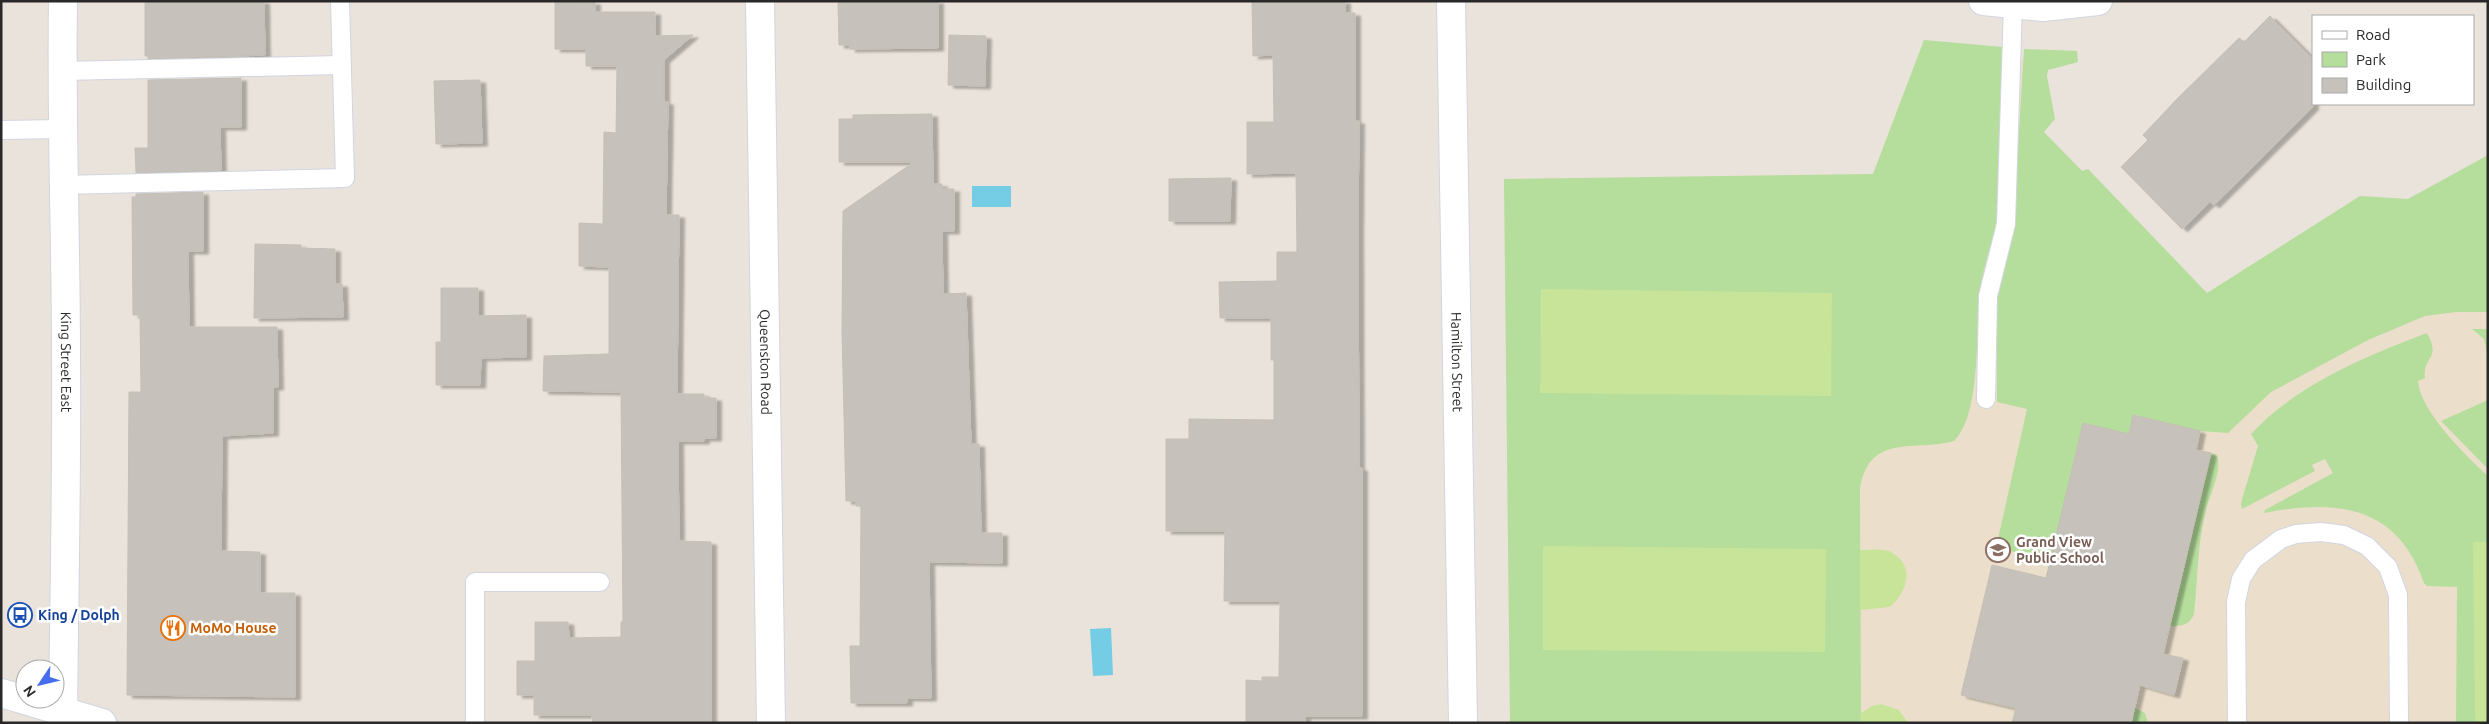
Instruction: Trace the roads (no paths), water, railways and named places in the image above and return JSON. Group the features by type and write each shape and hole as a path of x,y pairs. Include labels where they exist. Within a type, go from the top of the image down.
{"street":[{"name":"King Street East","path":"62,1 61,129 66,355 66,656 63,717"},
{"name":"Queenston Road","path":"760,1 771,723"},
{"name":"Hamilton Street","path":"1451,1 1463,723"},
{"path":"1983,1 2043,7 2098,1"},
{"path":"1,693 63,717 102,723"}],"lane":[{"path":"62,184 345,178 340,1"},
{"path":"1986,399 1988,296 2006,224 2013,4"},
{"path":"62,71 342,65"},
{"path":"1,130 61,129"},
{"path":"2237,723 2236,602 2241,579 2253,560 2281,540 2296,534 2321,532 2344,535 2367,546 2388,567 2398,595 2399,723"},
{"path":"475,723 475,582 600,582"}],"water":[{"path":"972,186 1011,186 1011,207 972,207"},
{"path":"1111,628 1113,675 1093,676 1090,629"}],"place":[{"name":"Grand View Public School","path":"1998,550"},
{"name":"King / Dolph","path":"20,615"},
{"name":"MoMo House","path":"173,628"}]}
